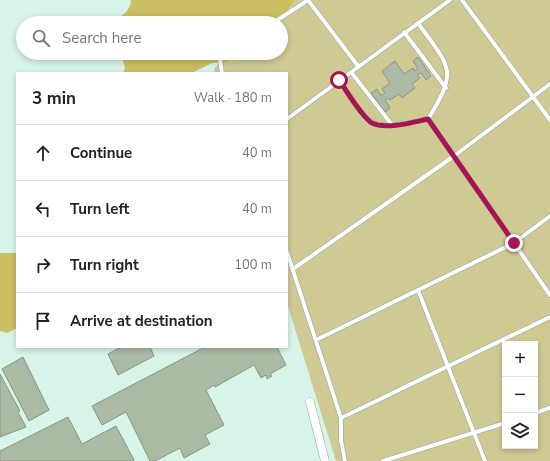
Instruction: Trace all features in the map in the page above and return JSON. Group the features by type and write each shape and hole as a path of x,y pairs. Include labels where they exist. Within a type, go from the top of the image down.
{"street":[{"path":"310,402 325,461"}],"lane":[{"path":"284,16 308,0 358,66"},
{"path":"288,118 404,32 450,0"},
{"path":"462,0 550,120"},
{"path":"418,23 446,65 449,75 446,88 428,119"},
{"path":"404,32 446,88"},
{"path":"220,60 222,72"},
{"path":"351,72 392,125"},
{"path":"339,80 365,116 372,122 392,125 428,119"},
{"path":"293,269 454,156 550,84"},
{"path":"428,119 550,295"},
{"path":"316,340 514,243 550,216"},
{"path":"288,255 341,418 341,440 345,461"},
{"path":"418,290 485,461"},
{"path":"341,418 550,316"},
{"path":"538,412 550,408"},
{"path":"383,461 502,424"}],"shaded area":[{"path":"131,0 294,0 286,12 279,16 122,16 131,4"},
{"path":"283,0 550,0 550,461 336,461 288,306 288,72 215,72 214,69 221,60 288,60 288,16 262,16"},
{"path":"123,60 229,60 228,62 212,63 194,72 123,72 125,68"},
{"path":"0,253 16,253 16,328 7,333 0,331"}],"building":[{"path":"418,57 431,76 426,80 421,73 417,75 420,78 412,84 415,88 402,98 399,94 390,100 388,98 385,100 390,108 385,112 371,93 377,89 381,96 385,93 382,89 390,83 382,71 395,61 404,74 413,68 415,71 418,68 413,61"},
{"path":"119,348 150,348 154,356 118,375 108,354"},
{"path":"203,348 278,348 286,365 270,374 272,376 267,379 266,375 261,378 254,365 215,387 214,385 206,390 224,425 205,435 210,444 184,458 180,448 155,461 150,461 126,412 102,425 92,406"},
{"path":"23,357 49,410 29,421 2,369"},
{"path":"0,374 20,411 18,412 26,427 0,437"},
{"path":"68,417 82,444 116,426 134,460 0,461 0,451"}],"route":[{"path":"339,80 365,116 372,122 382,125 392,125 428,119 514,243"}]}
